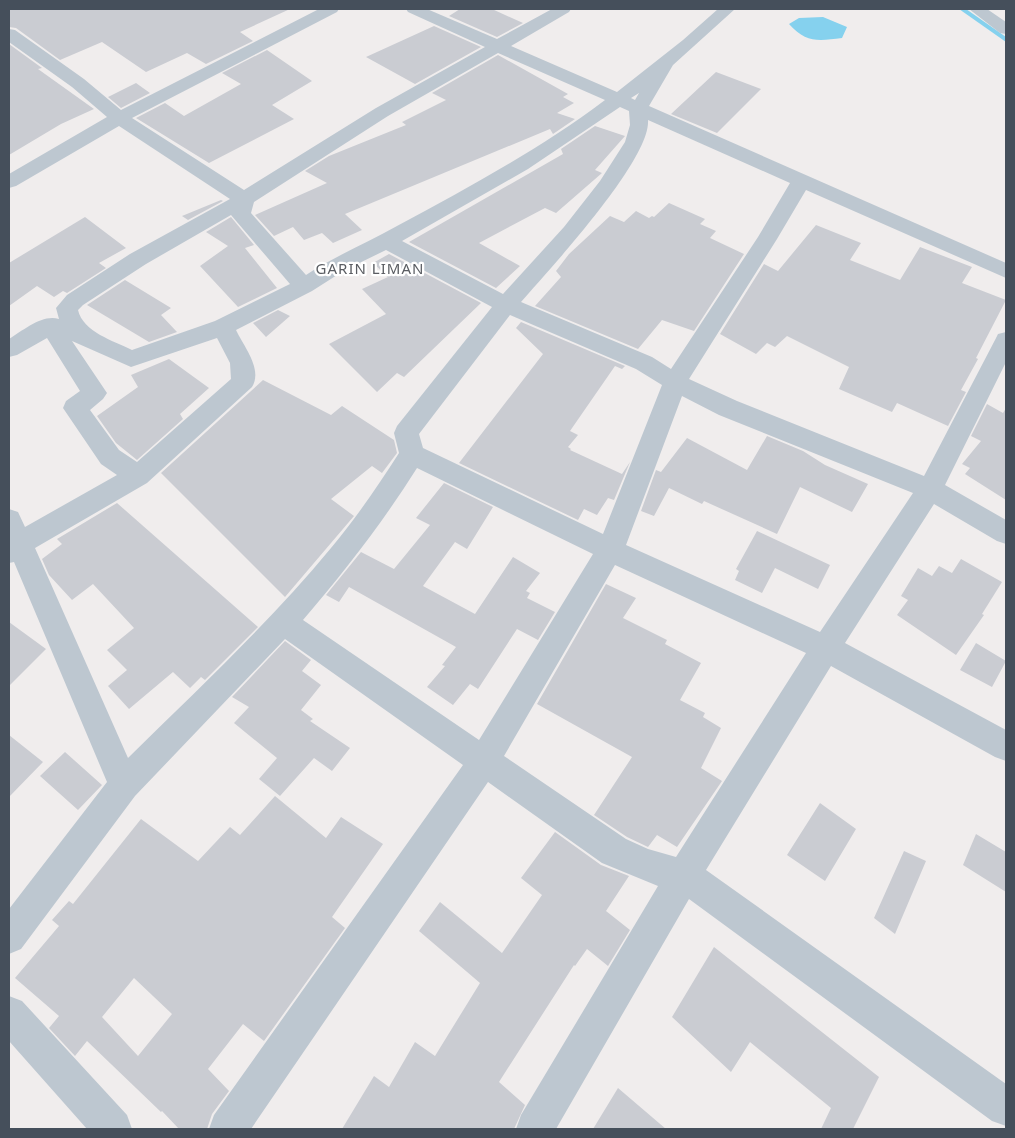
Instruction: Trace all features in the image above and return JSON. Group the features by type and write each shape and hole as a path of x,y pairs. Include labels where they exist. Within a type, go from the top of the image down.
{"street":[{"path":"9,182 119,118 331,9"},
{"path":"414,9 1006,272"},
{"path":"86,337 70,320 67,314 67,308 75,300 138,259 244,199 382,112 500,47 563,9"},
{"path":"9,349 51,325 86,337 131,360 223,327 304,286 337,265 482,190 628,105 666,62 702,34 727,9"},
{"path":"977,9 1006,29"},
{"path":"9,34 78,83 119,118 244,199"},
{"path":"628,105 638,125 634,142 608,184 571,232 506,305 406,433 412,454 610,550 736,609 784,628 826,648 1006,746"},
{"path":"228,1129 484,761 610,550 675,382 767,239 801,181"},
{"path":"244,199 241,214 304,286"},
{"path":"386,241 506,305 644,362 675,382 728,408 930,489 1006,533"},
{"path":"51,325 84,380 95,393 75,408 110,457 138,476"},
{"path":"124,785 12,539 138,476 244,381 241,373 241,362 223,327"},
{"path":"535,1129 684,875 826,648 930,489 1006,340"},
{"path":"9,937 124,785 283,622 340,557 382,501 412,454"},
{"path":"283,622 614,851 636,862 661,871 684,875 1006,1107"},
{"path":"9,1014 113,1129"}],"water":[{"path":"823,17 847,27 842,38 819,40 807,38 789,24 799,18"}],"building":[{"path":"9,9 290,9 240,32 253,41 206,64 187,53 146,72 102,42 60,60 16,28 9,27"},
{"path":"460,9 492,9 523,23 497,37 449,16"},
{"path":"434,26 481,47 415,84 366,57"},
{"path":"9,44 42,68 38,69 94,109 61,124 9,155"},
{"path":"267,50 312,81 272,105 294,119 209,163 136,118 165,103 184,116 241,84 222,73"},
{"path":"498,55 568,94 563,97 574,103 557,113 575,119 553,134 550,129 345,214 362,230 333,243 322,233 304,240 293,227 274,236 255,215 327,183 305,171 329,156 406,125 402,122 446,100 432,93"},
{"path":"716,72 761,89 717,133 671,114"},
{"path":"136,83 150,93 121,108 108,97"},
{"path":"595,126 625,136 595,170 602,173 556,213 545,208 479,243 520,266 496,288 409,242 563,154 561,149"},
{"path":"221,200 223,201 188,220 182,216"},
{"path":"669,203 705,219 700,224 716,231 710,238 744,254 694,331 662,320 638,349 535,306 561,277 556,271 569,254 610,216 624,222 636,211 649,218 654,217"},
{"path":"85,217 126,248 99,263 106,268 67,293 63,291 54,297 37,286 9,306 9,263"},
{"path":"231,217 254,245 245,248 277,288 238,307 200,266 228,246 206,232"},
{"path":"816,225 861,243 850,260 900,280 920,247 972,267 962,283 1006,300 961,390 966,392 948,426 897,403 892,412 839,389 849,367 787,336 775,347 767,343 756,354 720,334 764,264 778,271"},
{"path":"389,254 481,303 404,377 397,373 377,392 329,344 386,314 362,289 388,277 373,263"},
{"path":"125,280 171,308 161,315 177,332 149,342 87,305"},
{"path":"278,310 290,316 266,337 253,323"},
{"path":"521,322 625,366 622,369 615,366 570,431 578,435 568,447 570,450 622,474 630,462 614,500 608,498 597,515 584,509 578,520 459,463 543,354 516,328"},
{"path":"169,359 209,388 180,414 183,419 137,460 116,443 97,416 138,387 131,375"},
{"path":"263,380 331,415 342,406 394,440 397,453 382,473 372,466 331,499 354,516 285,597 161,473"},
{"path":"987,404 1003,413 1006,408 1006,500 965,474 970,468 962,464 981,441 971,436"},
{"path":"767,436 803,451 825,465 868,484 852,512 800,487 777,534 704,501 702,504 669,488 654,516 641,511 656,470 661,472 687,438 747,470"},
{"path":"444,483 493,507 467,549 455,542 423,586 475,614 513,557 540,573 526,591 530,593 527,598 555,612 538,640 517,629 478,689 470,684 453,705 427,687 445,666 442,665 456,647 349,587 339,602 326,595 361,552 394,569 430,525 416,518"},
{"path":"117,503 258,627 205,680 201,677 190,688 173,672 129,709 108,686 127,670 107,650 134,628 93,584 72,600 49,575 42,559 62,544 57,539"},
{"path":"757,531 830,565 818,589 775,568 762,593 735,580 739,571 736,569"},
{"path":"961,559 1002,582 982,614 984,615 956,655 897,615 908,600 901,596 918,568 932,576 939,566 952,573"},
{"path":"606,584 636,598 623,618 667,640 665,644 701,663 680,700 705,713 703,717 721,728 701,768 722,781 677,847 657,835 648,847 627,837 594,815 632,757 537,704"},
{"path":"9,622 46,649 9,686"},
{"path":"285,641 311,660 302,671 321,685 301,710 313,719 310,721 350,748 332,771 314,758 280,796 259,779 277,758 234,723 249,707 232,697"},
{"path":"976,643 1006,661 992,687 960,670"},
{"path":"9,735 43,762 9,797"},
{"path":"65,752 102,785 78,810 40,776"},
{"path":"275,796 326,838 341,817 383,844 332,917 345,928 264,1041 243,1024 208,1069 229,1091 212,1114 207,1129 179,1129 87,1041 75,1056 49,1028 59,1016 15,978 59,926 52,920 69,901 73,904 141,819 198,861 230,827 240,835","holes":["134,978 172,1014 138,1056 102,1017"]},
{"path":"820,803 856,829 825,881 787,855"},
{"path":"555,832 601,865 629,876 606,911 630,930 608,966 587,949 574,965 499,1082 525,1105 514,1129 342,1129 374,1076 389,1087 415,1042 435,1056 480,983 419,931 440,902 502,953 542,895 521,878"},
{"path":"976,834 1006,852 1006,892 963,865"},
{"path":"904,851 926,861 895,934 874,918"},
{"path":"714,947 879,1077 853,1129 821,1129 831,1108 750,1042 731,1072 672,1017"},
{"path":"618,1088 666,1129 593,1129"}],"waterway":[{"path":"962,9 1006,40"}],"district":[{"name":"GARIN LIMAN","path":"370,268"}]}
